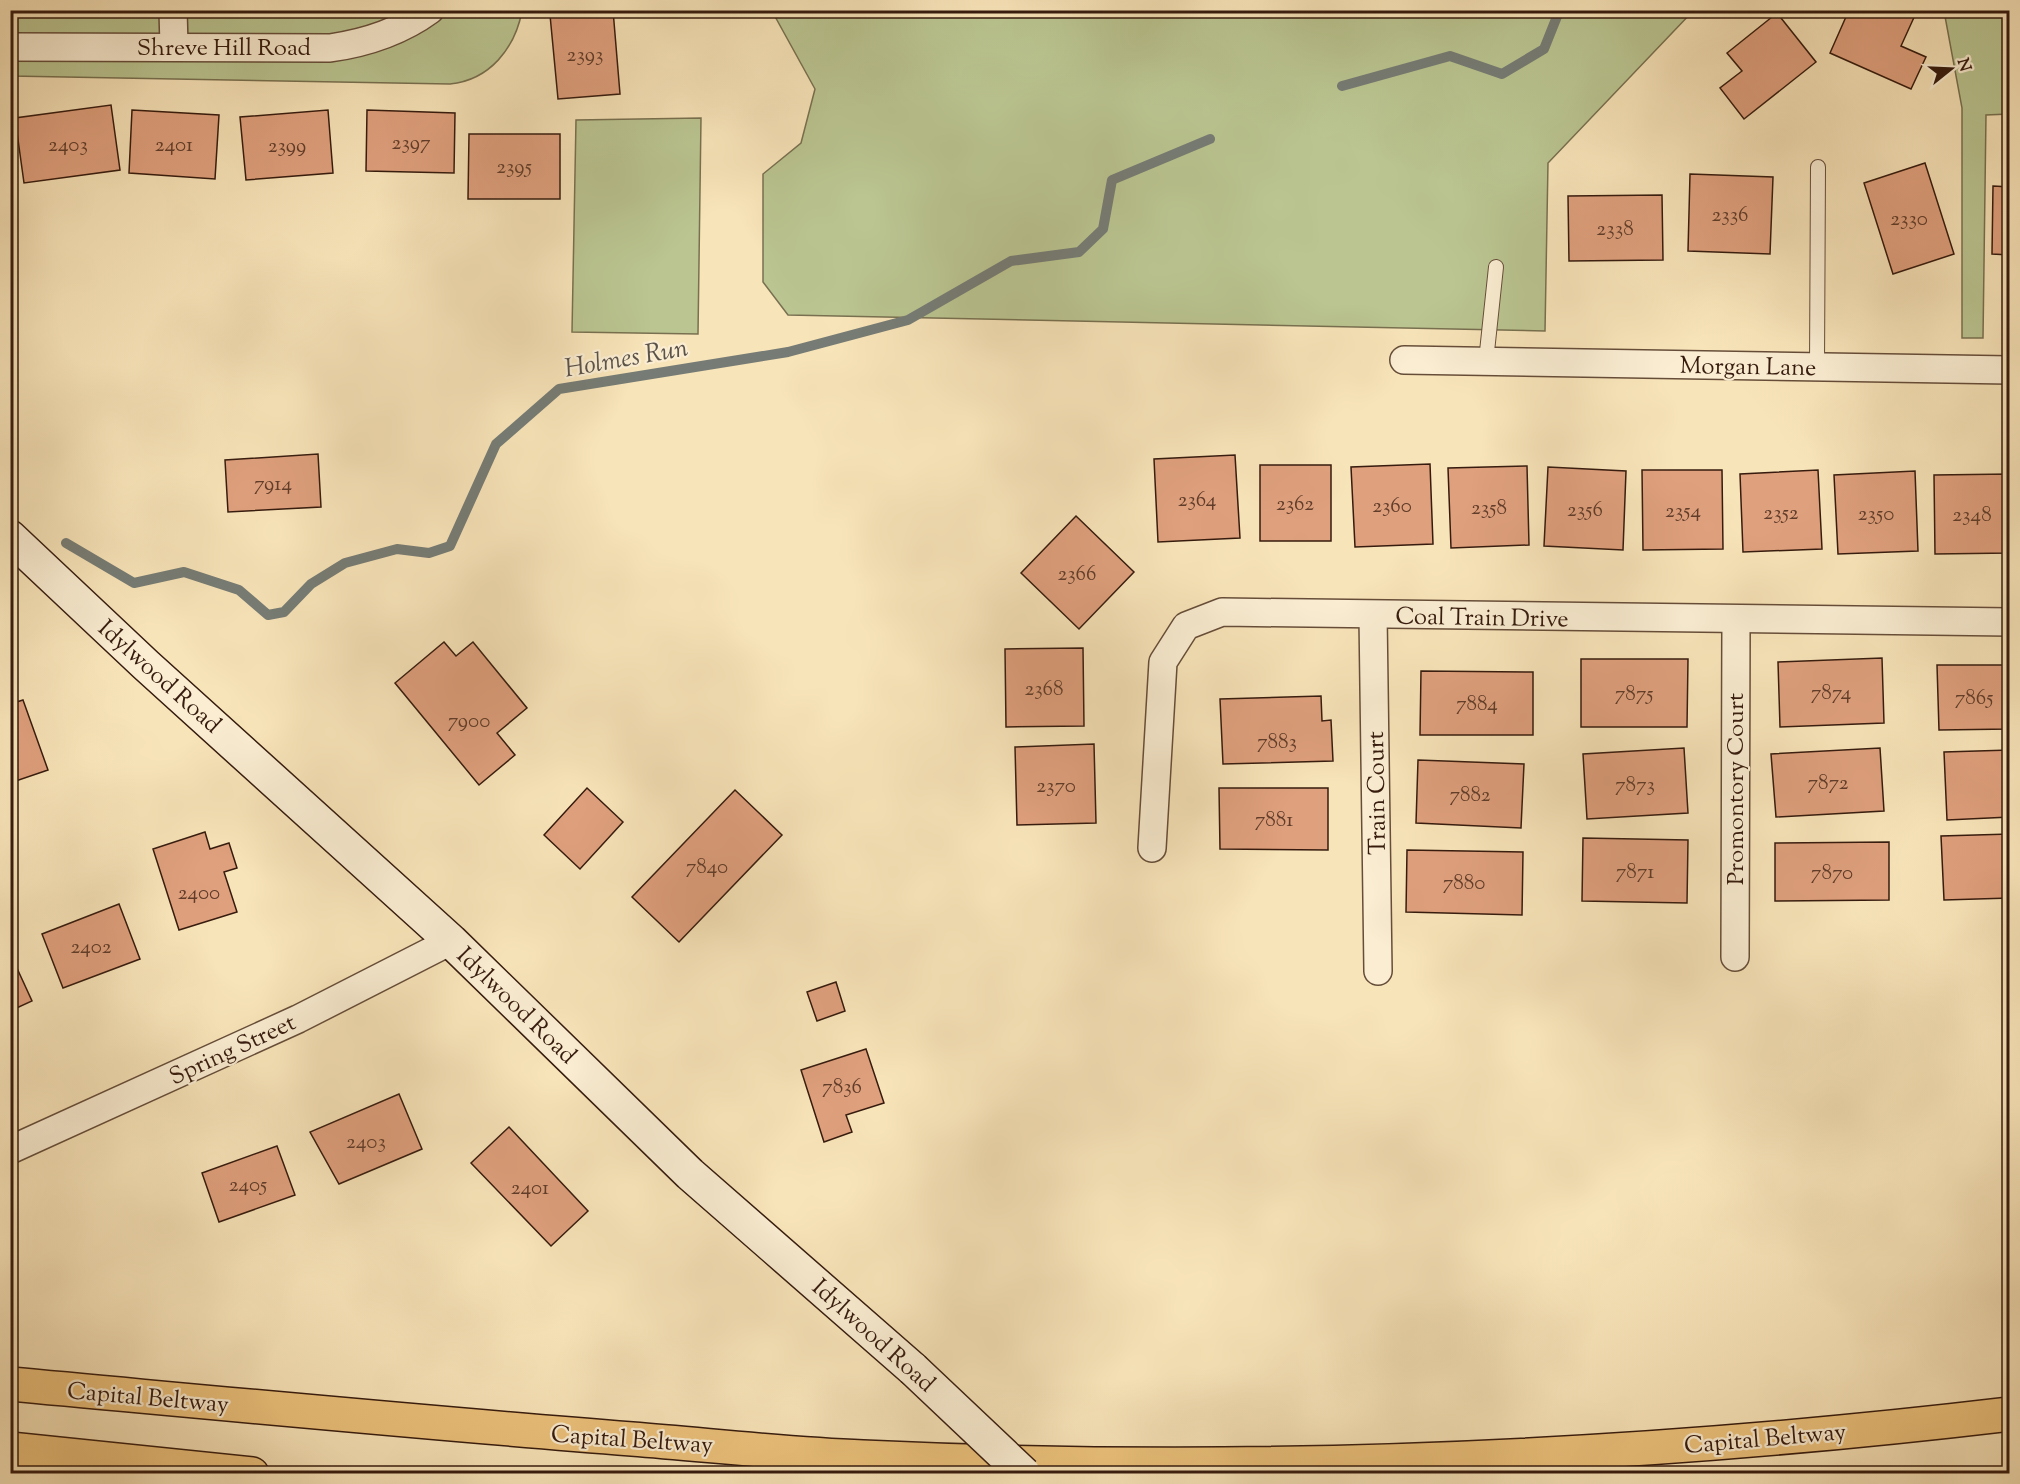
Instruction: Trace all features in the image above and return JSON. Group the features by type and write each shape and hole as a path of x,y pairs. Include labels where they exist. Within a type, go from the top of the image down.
{"highway":[{"name":"Capital Beltway","path":"10,1384 510,1430 861,1457 1116,1464 1245,1464 1453,1458 1716,1443 2010,1414"},
{"path":"10,1449 252,1473"}],"main road":[{"name":"Idylwood Road","path":"10,537 146,665 451,941 690,1174 913,1369 1024,1473"}],"street":[{"path":"173,10 174,46"},
{"name":"Shreve Hill Road","path":"10,47 330,48 353,45 408,24 430,10"},
{"name":"Morgan Lane","path":"1404,360 2010,370"},
{"name":"Coal Train Drive","path":"1152,848 1163,662 1186,626 1222,612 1736,621 2010,622"},
{"name":"Train Court","path":"1373,615 1378,971"},
{"name":"Promontory Court","path":"1735,957 1736,621"},
{"name":"Spring Street","path":"10,1150 298,1019 451,941"}],"lane":[{"path":"1817,367 1818,167"},
{"path":"1486,361 1496,267"}],"green space":[{"path":"11,11 522,11 519,25 507,49 498,60 477,76 450,84 11,76"},
{"path":"772,11 1693,11 1548,163 1545,331 788,315 763,282 763,174 801,143 815,89"},
{"path":"1944,11 2009,11 2009,114 1986,115 1983,338 1962,338 1962,108"},
{"path":"701,118 698,334 572,332 576,120"}],"building":[{"path":"613,10 620,94 558,99 550,15"},
{"path":"1849,10 1909,10 1916,13 1901,46 1926,57 1911,89 1830,53"},
{"path":"1777,13 1816,62 1744,119 1720,88 1742,71 1727,53"},
{"path":"111,105 120,170 24,183 15,118"},
{"path":"132,110 219,115 215,179 129,173"},
{"path":"328,110 333,173 246,180 240,117"},
{"path":"367,110 455,113 454,173 366,171"},
{"path":"469,134 560,134 560,199 468,199"},
{"path":"1925,163 1954,254 1893,274 1864,183"},
{"path":"1690,174 1773,177 1770,254 1688,251"},
{"path":"1993,186 2010,187 2010,255 1992,254"},
{"path":"1662,195 1663,260 1569,261 1568,196"},
{"path":"318,454 321,507 228,512 225,460"},
{"path":"1235,455 1240,538 1158,542 1154,459"},
{"path":"1430,464 1433,544 1355,547 1351,467"},
{"path":"1260,465 1331,465 1331,541 1260,541"},
{"path":"1527,466 1529,545 1451,548 1448,468"},
{"path":"1548,467 1626,471 1623,550 1544,546"},
{"path":"1642,470 1722,470 1723,549 1643,550"},
{"path":"1818,470 1822,549 1743,552 1740,474"},
{"path":"1915,471 1918,551 1838,554 1834,475"},
{"path":"2010,474 2010,553 1935,554 1934,475"},
{"path":"1076,516 1134,572 1079,629 1021,573"},
{"path":"444,642 456,656 473,642 527,708 497,733 515,755 479,785 395,683"},
{"path":"1083,648 1084,726 1006,727 1005,649"},
{"path":"1882,658 1884,723 1780,727 1778,662"},
{"path":"1581,659 1688,659 1687,727 1581,727"},
{"path":"1937,665 2010,665 2010,729 1939,730"},
{"path":"1421,671 1533,672 1533,735 1420,735"},
{"path":"1321,696 1322,721 1331,720 1333,761 1223,764 1220,699"},
{"path":"23,700 48,770 10,783 10,704"},
{"path":"1094,744 1096,823 1017,825 1015,747"},
{"path":"1684,748 1688,813 1587,819 1583,754"},
{"path":"1880,748 1884,811 1776,817 1771,754"},
{"path":"2010,750 2010,817 1947,820 1944,752"},
{"path":"1418,760 1524,764 1521,828 1416,823"},
{"path":"587,788 623,822 580,869 544,835"},
{"path":"1219,788 1328,788 1328,850 1220,849"},
{"path":"735,790 782,835 679,942 632,897"},
{"path":"205,832 210,849 229,843 237,868 224,872 237,912 179,930 153,849"},
{"path":"2010,834 2010,898 1944,900 1941,836"},
{"path":"1583,838 1688,840 1687,903 1582,901"},
{"path":"1889,842 1889,900 1775,901 1775,843"},
{"path":"1407,850 1523,852 1522,915 1406,912"},
{"path":"119,904 140,959 63,988 42,934"},
{"path":"10,953 32,1001 10,1011"},
{"path":"836,982 845,1011 817,1021 807,992"},
{"path":"866,1049 884,1103 846,1115 852,1132 824,1142 801,1070"},
{"path":"399,1094 422,1149 339,1184 310,1132"},
{"path":"509,1127 588,1211 551,1246 471,1163"},
{"path":"277,1146 295,1195 219,1222 202,1173"}],"waterway":[{"name":"Holmes Run","path":"1342,86 1450,56 1502,74 1544,49 1558,14 1571,10"},
{"name":"Holmes Run","path":"66,543 134,583 184,572 239,590 268,615 284,612 311,584 345,563 397,549 429,553 450,546 496,444 559,389 788,352 908,320 1011,261 1079,252 1103,229 1112,180 1210,139"}]}
